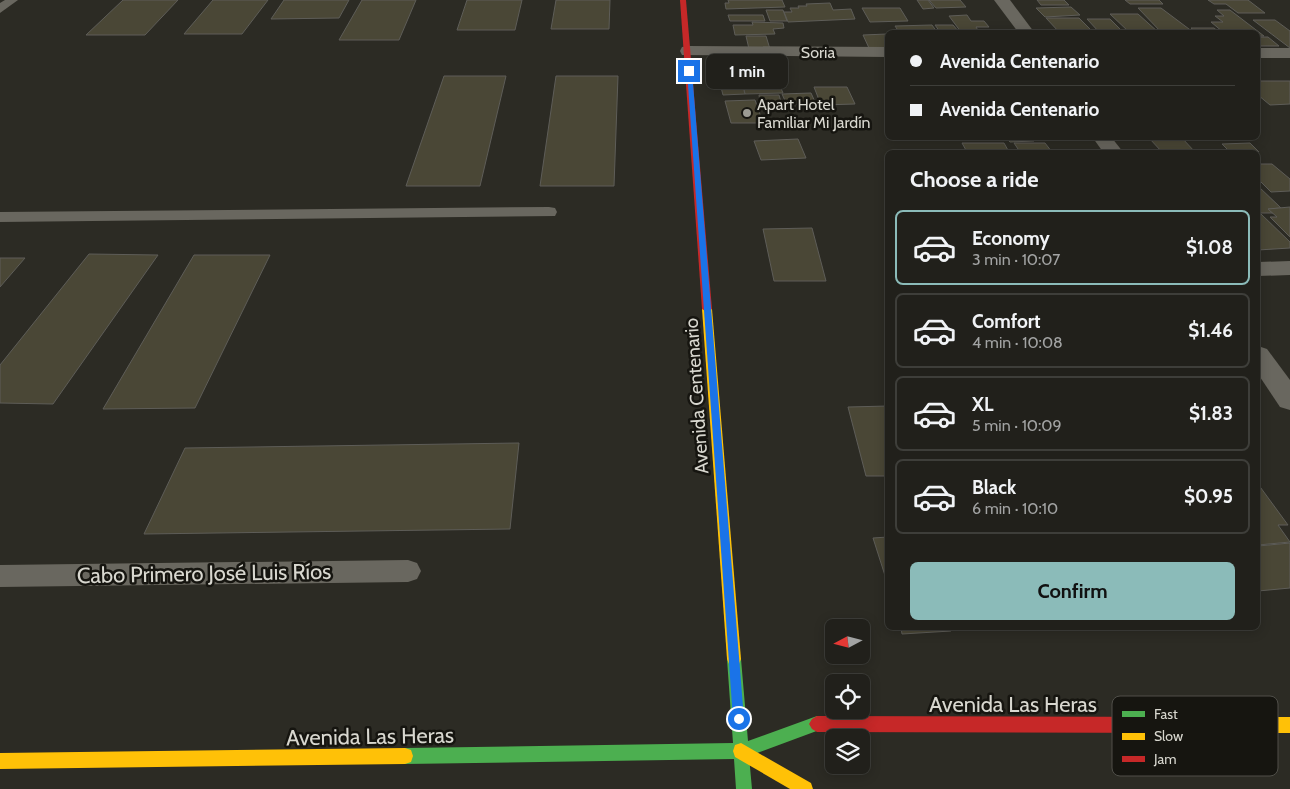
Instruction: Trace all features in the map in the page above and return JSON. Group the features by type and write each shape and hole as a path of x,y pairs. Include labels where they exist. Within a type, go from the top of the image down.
{"main road":[{"name":"Avenida Centenario","path":"683,0 744,789"},
{"name":"Avenida Las Heras","path":"0,761 741,751 820,723 1112,724"},
{"path":"741,751 806,789"}],"street":[{"path":"1002,0 1024,30"},
{"name":"Soria","path":"688,51 885,52"},
{"path":"1260,53 1290,53"},
{"path":"1104,140 1111,150"},
{"path":"1260,269 1290,268"},
{"path":"1260,357 1290,400"}],"lane":[{"path":"0,9 12,0"},
{"path":"0,217 549,212"},
{"name":"Cabo Primero José Luis Ríos","path":"0,576 408,571"},
{"path":"724,789 741,751"}],"building":[{"path":"123,0 178,0 145,35 86,35"},
{"path":"213,0 268,0 242,34 184,34"},
{"path":"284,0 349,0 339,18 271,19"},
{"path":"362,0 416,0 399,40 339,40"},
{"path":"467,0 522,0 515,30 457,30"},
{"path":"556,0 610,0 609,29 551,29"},
{"path":"728,0 782,0 785,7 726,9 725,3 729,3"},
{"path":"917,0 928,0 934,8 923,9"},
{"path":"929,0 960,0 966,7 936,8"},
{"path":"1037,0 1064,0 1069,5 1041,5"},
{"path":"1125,0 1159,0 1163,4 1130,4"},
{"path":"1208,0 1248,0 1265,13 1238,13 1226,4 1214,4"},
{"path":"830,3 833,10 851,9 855,19 788,22 784,12 792,12 790,8 807,6 806,4"},
{"path":"1071,7 1080,15 1045,17 1036,8"},
{"path":"862,8 900,8 908,21 870,22"},
{"path":"1138,8 1161,8 1190,30 1159,30"},
{"path":"766,10 783,10 787,21 770,21"},
{"path":"1217,10 1230,10 1256,30 1221,30 1211,22 1223,22 1215,16 1224,16"},
{"path":"1110,14 1138,14 1156,30 1127,30"},
{"path":"728,15 763,15 765,21 730,21"},
{"path":"967,15 971,21 984,21 989,27 976,27 978,30 960,30 949,16"},
{"path":"1046,18 1079,18 1091,30 1057,30"},
{"path":"1087,19 1110,19 1121,30 1097,30"},
{"path":"1253,20 1275,20 1290,31 1290,48"},
{"path":"752,22 783,23 784,28 773,29 775,34 735,35 733,25 753,25"},
{"path":"932,25 936,30 898,30 895,26"},
{"path":"935,25 953,25 957,30 939,30"},
{"path":"1191,28 1214,28 1216,30 1194,30"},
{"path":"885,34 885,48 869,48 863,35"},
{"path":"746,36 766,36 770,49 749,49"},
{"path":"1260,37 1268,37 1279,46 1260,46"},
{"path":"767,70 770,79 777,79 783,93 745,94 741,79 748,79 746,71"},
{"path":"746,71 748,79 741,79 745,94 723,95 717,72"},
{"path":"444,76 506,76 480,186 406,186"},
{"path":"556,76 618,76 614,186 540,186"},
{"path":"1260,81 1290,81 1290,104 1270,105 1260,97"},
{"path":"814,87 847,87 855,104 821,105"},
{"path":"811,93 816,104 787,105 782,94"},
{"path":"759,95 779,95 781,102 760,102"},
{"path":"755,100 763,123 731,123 725,101"},
{"path":"798,139 806,158 761,160 754,141"},
{"path":"1008,140 1034,141 1010,142"},
{"path":"1151,140 1184,140 1193,150 1160,150"},
{"path":"962,143 1004,143 1008,150 966,150"},
{"path":"1014,143 1045,143 1050,150 1019,150"},
{"path":"1250,143 1257,150 1228,150 1222,144"},
{"path":"1260,164 1272,164 1290,179 1290,191 1271,192 1260,181"},
{"path":"1260,188 1281,208 1268,209 1273,213 1260,213"},
{"path":"1290,207 1290,237 1270,217 1277,217 1268,209"},
{"path":"1260,214 1290,242 1290,248 1260,250"},
{"path":"812,228 826,281 774,281 763,229"},
{"path":"89,254 158,255 53,404 0,403 0,365"},
{"path":"194,255 270,255 195,408 103,409"},
{"path":"0,258 25,258 0,287"},
{"path":"885,406 885,476 866,476 848,407"},
{"path":"519,443 510,529 144,534 185,448"},
{"path":"1260,487 1288,525 1278,525 1290,542 1260,545"},
{"path":"885,537 885,576 873,538"},
{"path":"1290,543 1290,588 1260,591 1260,546"},
{"path":"901,630 951,631 902,634"}],"traffic: fast":[{"path":"734,659 744,789"},
{"path":"405,756 741,751 817,724"}],"traffic: slow":[{"path":"707,309 734,659"},
{"path":"1278,725 1290,725"},
{"path":"741,751 805,789"},
{"path":"0,761 405,756"}],"traffic: jam":[{"path":"683,0 707,309"},
{"path":"817,724 1112,725"}],"place":[{"name":"Apart Hotel Familiar Mi Jardín","path":"747,113"}],"route":[{"path":"689,71 739,719"}]}
